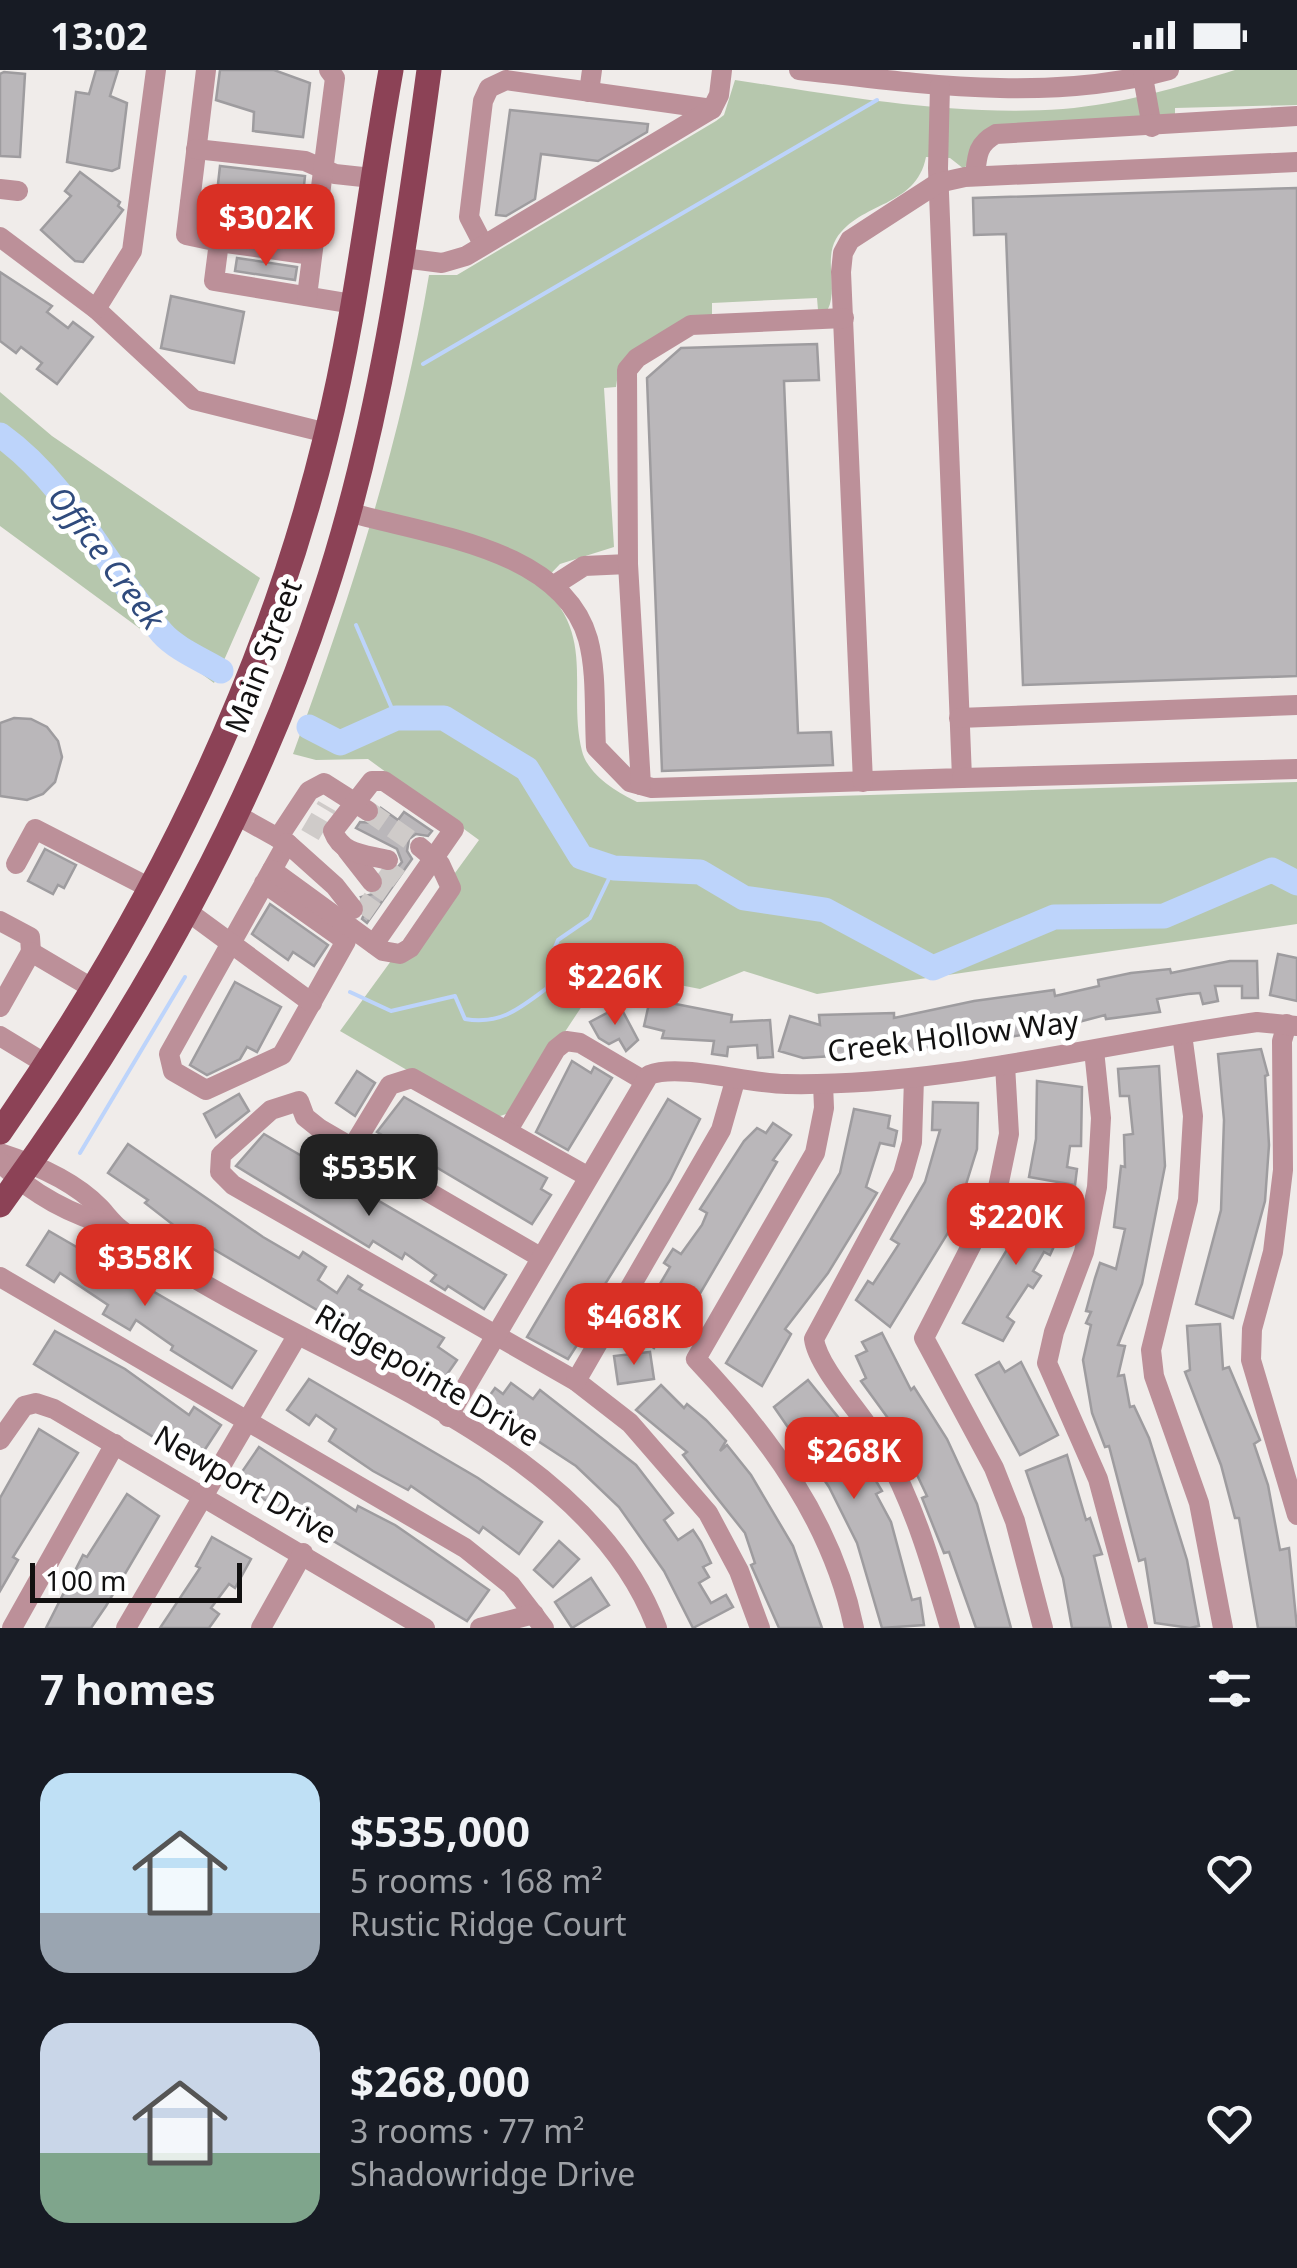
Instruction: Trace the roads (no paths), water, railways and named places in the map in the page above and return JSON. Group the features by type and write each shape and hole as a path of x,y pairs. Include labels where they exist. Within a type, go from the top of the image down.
{"main road":[{"name":"Main Street","path":"0,1132 152,890 216,760 280,590 327,433 391,70"},
{"name":"Main Street","path":"0,1204 16,1168 107,1048 187,911 236,814 292,685 348,512 403,258 429,70"},
{"path":"152,890 187,911"}],"street":[{"path":"96,309 132,251 156,70"},
{"path":"206,70 186,236 312,255"},
{"path":"307,296 335,78 330,70"},
{"path":"589,92 592,70"},
{"path":"403,258 453,262 712,109 719,95 722,70"},
{"path":"799,70 940,86 1044,89 1143,77 1169,70"},
{"path":"1143,77 1152,127"},
{"path":"483,244 469,217 483,101 489,88 506,80 712,109"},
{"path":"940,86 938,183 962,778"},
{"path":"976,176 977,153 984,141 996,134 1297,116"},
{"path":"196,150 305,161 324,170 372,178"},
{"path":"862,782 840,272 842,253 850,240 938,183 976,176 1297,162"},
{"path":"190,204 318,220"},
{"path":"0,237 96,309 194,400 327,433"},
{"path":"219,242 214,281 352,304"},
{"path":"641,785 628,564 626,370 637,358 692,325 844,318"},
{"path":"348,512 522,561 556,584 576,611 588,641 596,747 630,782 641,785 1297,769"},
{"path":"556,584 584,566 628,564"},
{"path":"959,718 1297,705"},
{"path":"374,944 383,893 454,829 384,781 372,781 339,803 334,830 338,844 383,893"},
{"path":"268,877 346,940 282,1055 206,1090 173,1071 169,1054 228,942 268,877 300,840 308,791 324,783 339,803"},
{"path":"236,814 300,840 335,886 383,893"},
{"path":"16,864 35,829 152,890"},
{"path":"268,877 394,954 410,948 451,888 427,853"},
{"path":"187,911 312,1003"},
{"path":"0,921 30,938 31,952 0,1007"},
{"path":"31,952 92,988"},
{"name":"Creek Hollow Way","path":"643,1080 658,1072 736,1081 823,1084 914,1078 1258,1022 1292,1025"},
{"path":"1292,1025 1282,1040 1283,1170 1274,1252 1252,1329 1251,1360 1297,1516"},
{"path":"1182,1034 1193,1116 1188,1200 1152,1350 1154,1376 1199,1502 1223,1628"},
{"path":"0,1036 46,1064"},
{"path":"448,1417 643,1080 580,1043 566,1042 556,1050 508,1130"},
{"path":"1094,1050 1101,1118 1097,1187 1084,1252 1054,1332 1048,1363 1098,1479 1138,1628"},
{"path":"1004,1065 1009,1134 996,1197 924,1338 994,1468 1020,1538 1043,1628"},
{"path":"352,1148 390,1084 405,1077 587,1176"},
{"path":"914,1078 912,1142 903,1174 814,1340 818,1359 849,1396 901,1485 918,1522 950,1628"},
{"path":"576,1381 721,1130 736,1081"},
{"path":"823,1084 824,1108 815,1153 696,1360 758,1428 812,1511 839,1575 854,1628"},
{"path":"540,1258 352,1148 305,1117 299,1101 272,1110 230,1145 219,1164 225,1179 576,1381 630,1423 708,1513 739,1571 760,1628"},
{"name":"Ridgepointe Drive","path":"0,1153 82,1218 118,1228 297,1336 448,1417 532,1469 582,1513 641,1590 657,1628"},
{"path":"0,1277 465,1548 512,1585 539,1621"},
{"path":"126,1628 297,1336"},
{"name":"Newport Drive","path":"0,1440 16,1412 30,1403 54,1409 425,1628"},
{"path":"12,1628 115,1444"},
{"path":"261,1628 302,1553"},
{"path":"480,1628 539,1621"}],"waterway":[{"path":"423,364 877,100"},
{"name":"Office Creek","path":"0,435 25,455 68,503 162,633 221,671"},
{"path":"356,625 396,718"},
{"name":"Office Creek","path":"309,727 340,743 396,718 444,718 527,769 581,857 614,868 700,872 744,898 825,910 933,968 1054,917 1164,916 1272,870 1297,883"},
{"path":"350,992 391,1011 455,996 465,1019 489,1020 509,1014 547,988 551,957 558,940 590,918 614,868"},
{"path":"80,1153 185,977"}],"tunnel":[{"path":"310,835 327,806"},
{"path":"368,811 420,847"},
{"path":"383,867 399,879"},
{"path":"372,882 388,893"},
{"path":"359,901 375,912"}]}
